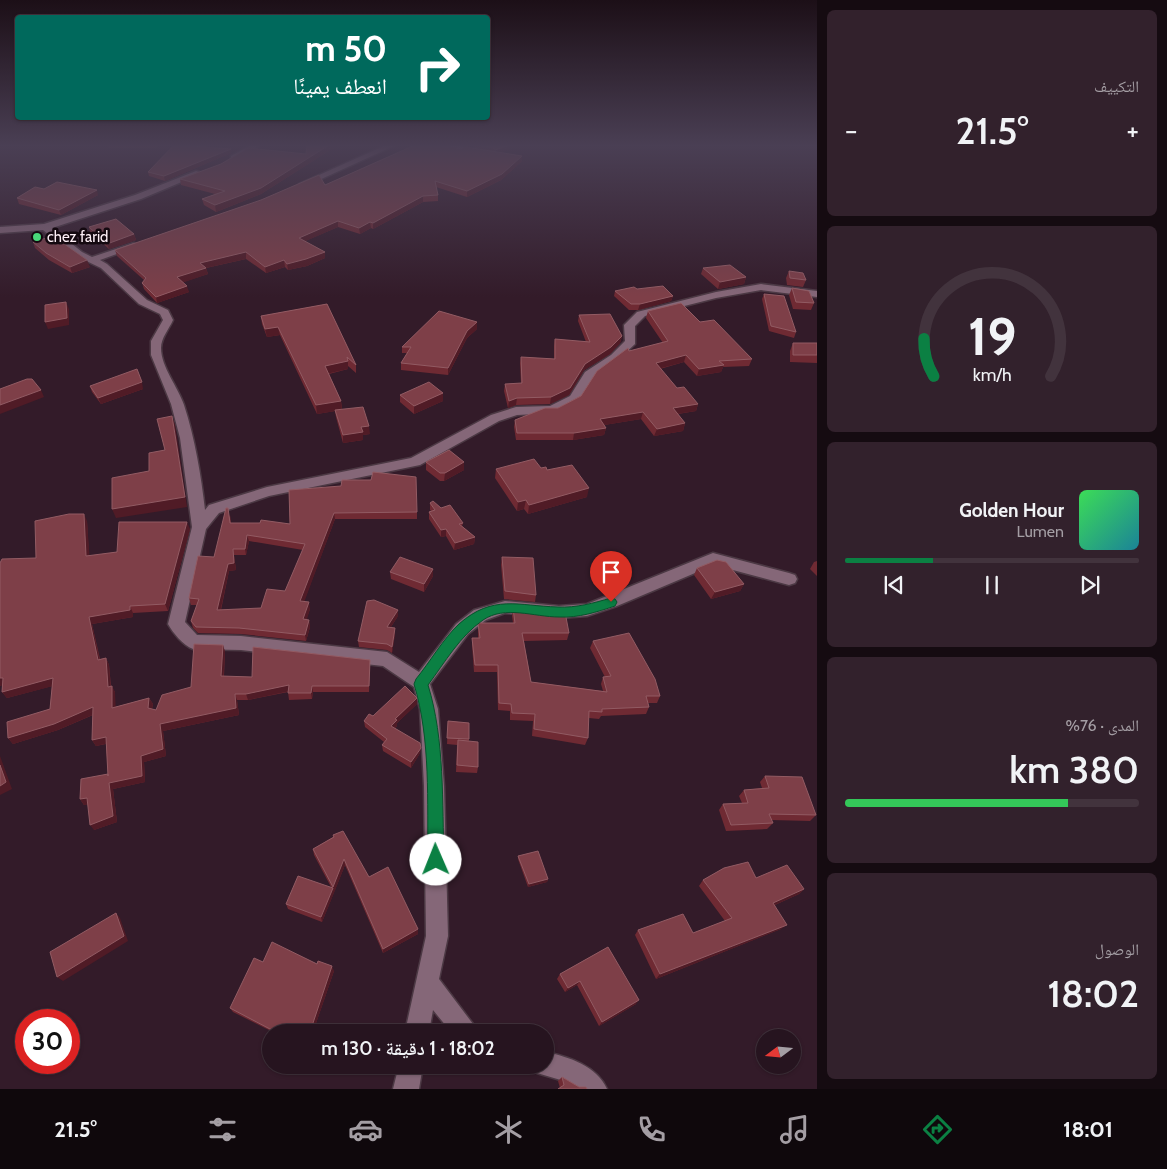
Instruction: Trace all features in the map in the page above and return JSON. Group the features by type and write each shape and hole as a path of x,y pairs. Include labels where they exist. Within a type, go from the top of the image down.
{"street":[{"path":"0,230 45,227 141,196"},
{"path":"45,227 79,254 92,260 119,278 143,302 164,312 168,320 156,344 159,363 171,387 186,435 196,488 198,527 176,624 193,642 241,643 387,659 421,684 429,710 434,795 437,936 419,1024"},
{"path":"92,260 142,243"},
{"path":"198,527 214,509 267,492 415,462 494,418 516,411 552,410 575,398 589,375 631,342 629,325 640,314 716,295 762,287 817,294"},
{"path":"421,684 462,629 480,615 505,607 560,612 587,610 611,602 713,559 731,562 789,579"},
{"path":"428,982 459,1024"},
{"path":"554,1066 583,1077 594,1089"},
{"path":"406,1089 409,1074"}],"building":[{"path":"21,196 86,196 59,210 17,198"},
{"path":"211,196 240,196 215,205 202,199"},
{"path":"271,196 426,196 373,223 370,222 359,228 338,221 299,238 325,252 287,264 284,260 265,267 246,252 200,263 206,268 177,277 187,286 156,297 142,283 146,278 115,250"},
{"path":"116,219 134,234 107,244 89,227"},
{"path":"53,236 87,260 70,267 46,253 33,242"},
{"path":"730,265 746,277 720,282 703,268"},
{"path":"789,271 803,273 806,280 790,278"},
{"path":"663,286 673,296 640,304 631,304 615,291 634,287 637,289"},
{"path":"792,288 809,291 814,303 796,302"},
{"path":"764,294 784,296 796,332 771,326"},
{"path":"66,302 67,318 45,322 45,305"},
{"path":"681,303 700,322 714,320 752,359 719,361 724,365 699,369 686,355 656,363 677,388 684,387 698,404 673,408 685,423 657,429 643,412 600,419 606,428 574,433 517,433 515,420 545,408 558,408 581,396 597,371 628,348 629,351 668,341 648,311"},
{"path":"327,304 356,365 347,357 348,361 325,366 341,401 316,405 278,327 265,329 261,316"},
{"path":"439,311 477,322 467,331 448,368 401,363 411,347 402,347"},
{"path":"610,314 622,336 611,347 585,364 570,388 551,397 517,398 509,401 505,384 522,383 521,357 555,359 555,339 590,342 579,315"},
{"path":"793,343 817,343 817,355 793,355"},
{"path":"137,369 142,382 98,398 90,386"},
{"path":"32,379 41,390 0,405 0,389"},
{"path":"429,382 443,393 414,406 400,395"},
{"path":"363,407 369,426 361,427 363,432 343,435 335,410"},
{"path":"172,416 185,497 112,509 112,478 149,471 149,453 165,450 157,419"},
{"path":"449,450 464,462 445,473 440,473 426,462"},
{"path":"534,459 541,468 546,467 547,470 572,465 589,488 529,505 526,500 518,502 496,469"},
{"path":"373,472 416,477 417,512 334,513 300,601 309,602 303,619 309,620 305,635 239,628 196,627 191,621 199,599 189,598 198,556 214,557 226,508 228,508 230,523 260,523 261,520 290,524 289,490 341,486 342,480 371,480","holes":["247,535 305,544 285,591 267,589 261,608 217,610 228,564 234,563 233,549 245,549"]},
{"path":"433,501 441,508 450,505 463,523 459,524 475,537 455,543 446,529 441,530 429,512 435,510 430,503"},
{"path":"69,514 84,514 86,556 117,552 119,522 187,522 165,604 130,606 130,610 89,617 98,660 106,658 108,687 112,686 112,708 149,698 148,708 156,710 162,695 191,687 194,644 223,645 221,676 252,677 253,647 370,660 369,686 312,686 311,693 288,693 289,685 246,694 235,694 236,708 160,724 163,749 141,756 142,776 109,783 113,816 90,825 87,798 80,799 81,779 108,774 106,737 92,740 93,707 54,724 8,738 7,722 50,709 53,678 2,692 3,678 0,678 0,563 2,559 36,558 35,521"},
{"path":"400,557 433,569 424,584 390,572"},
{"path":"502,557 533,558 536,595 505,591"},
{"path":"717,560 726,562 744,584 715,592 697,568"},
{"path":"374,600 398,610 387,627 395,628 392,647 387,644 358,641 367,601"},
{"path":"513,608 565,612 569,633 522,633 531,682 607,692 603,677 611,676 593,641 629,633 655,679 660,696 646,696 649,707 602,709 602,712 589,711 588,738 534,729 535,714 512,713 511,704 499,703 498,665 475,665 472,638 480,638 478,623 515,623"},
{"path":"405,686 417,698 395,719 397,720 391,726 420,743 421,748 411,762 382,745 387,739 364,721 369,714 373,716"},
{"path":"448,721 469,723 469,739 447,738"},
{"path":"458,740 478,742 478,767 457,765"},
{"path":"0,765 6,782 0,786"},
{"path":"765,776 802,777 816,815 769,814 773,823 731,825 723,804 748,803 744,790 769,788"},
{"path":"343,831 369,877 388,867 418,929 383,949 344,859 333,887 313,849 334,837 333,835"},
{"path":"538,851 548,879 529,884 518,856"},
{"path":"748,862 756,878 787,865 804,889 773,903 787,925 660,974 638,930 683,914 693,933 732,918 703,880 724,868"},
{"path":"298,876 333,888 321,917 286,904"},
{"path":"116,913 124,936 57,977 50,952"},
{"path":"272,942 317,964 318,961 332,966 313,1024 262,1025 230,1008 254,958 263,962"},
{"path":"608,947 639,1000 602,1022 580,981 568,988 560,974"},
{"path":"562,1077 579,1087 586,1087 587,1089 558,1089 564,1085"}],"place":[{"name":"chez farid","path":"37,237"}],"route":[{"path":"436,860 429,710 421,684 462,629 480,615 505,607 560,612 587,610 611,602"}]}
